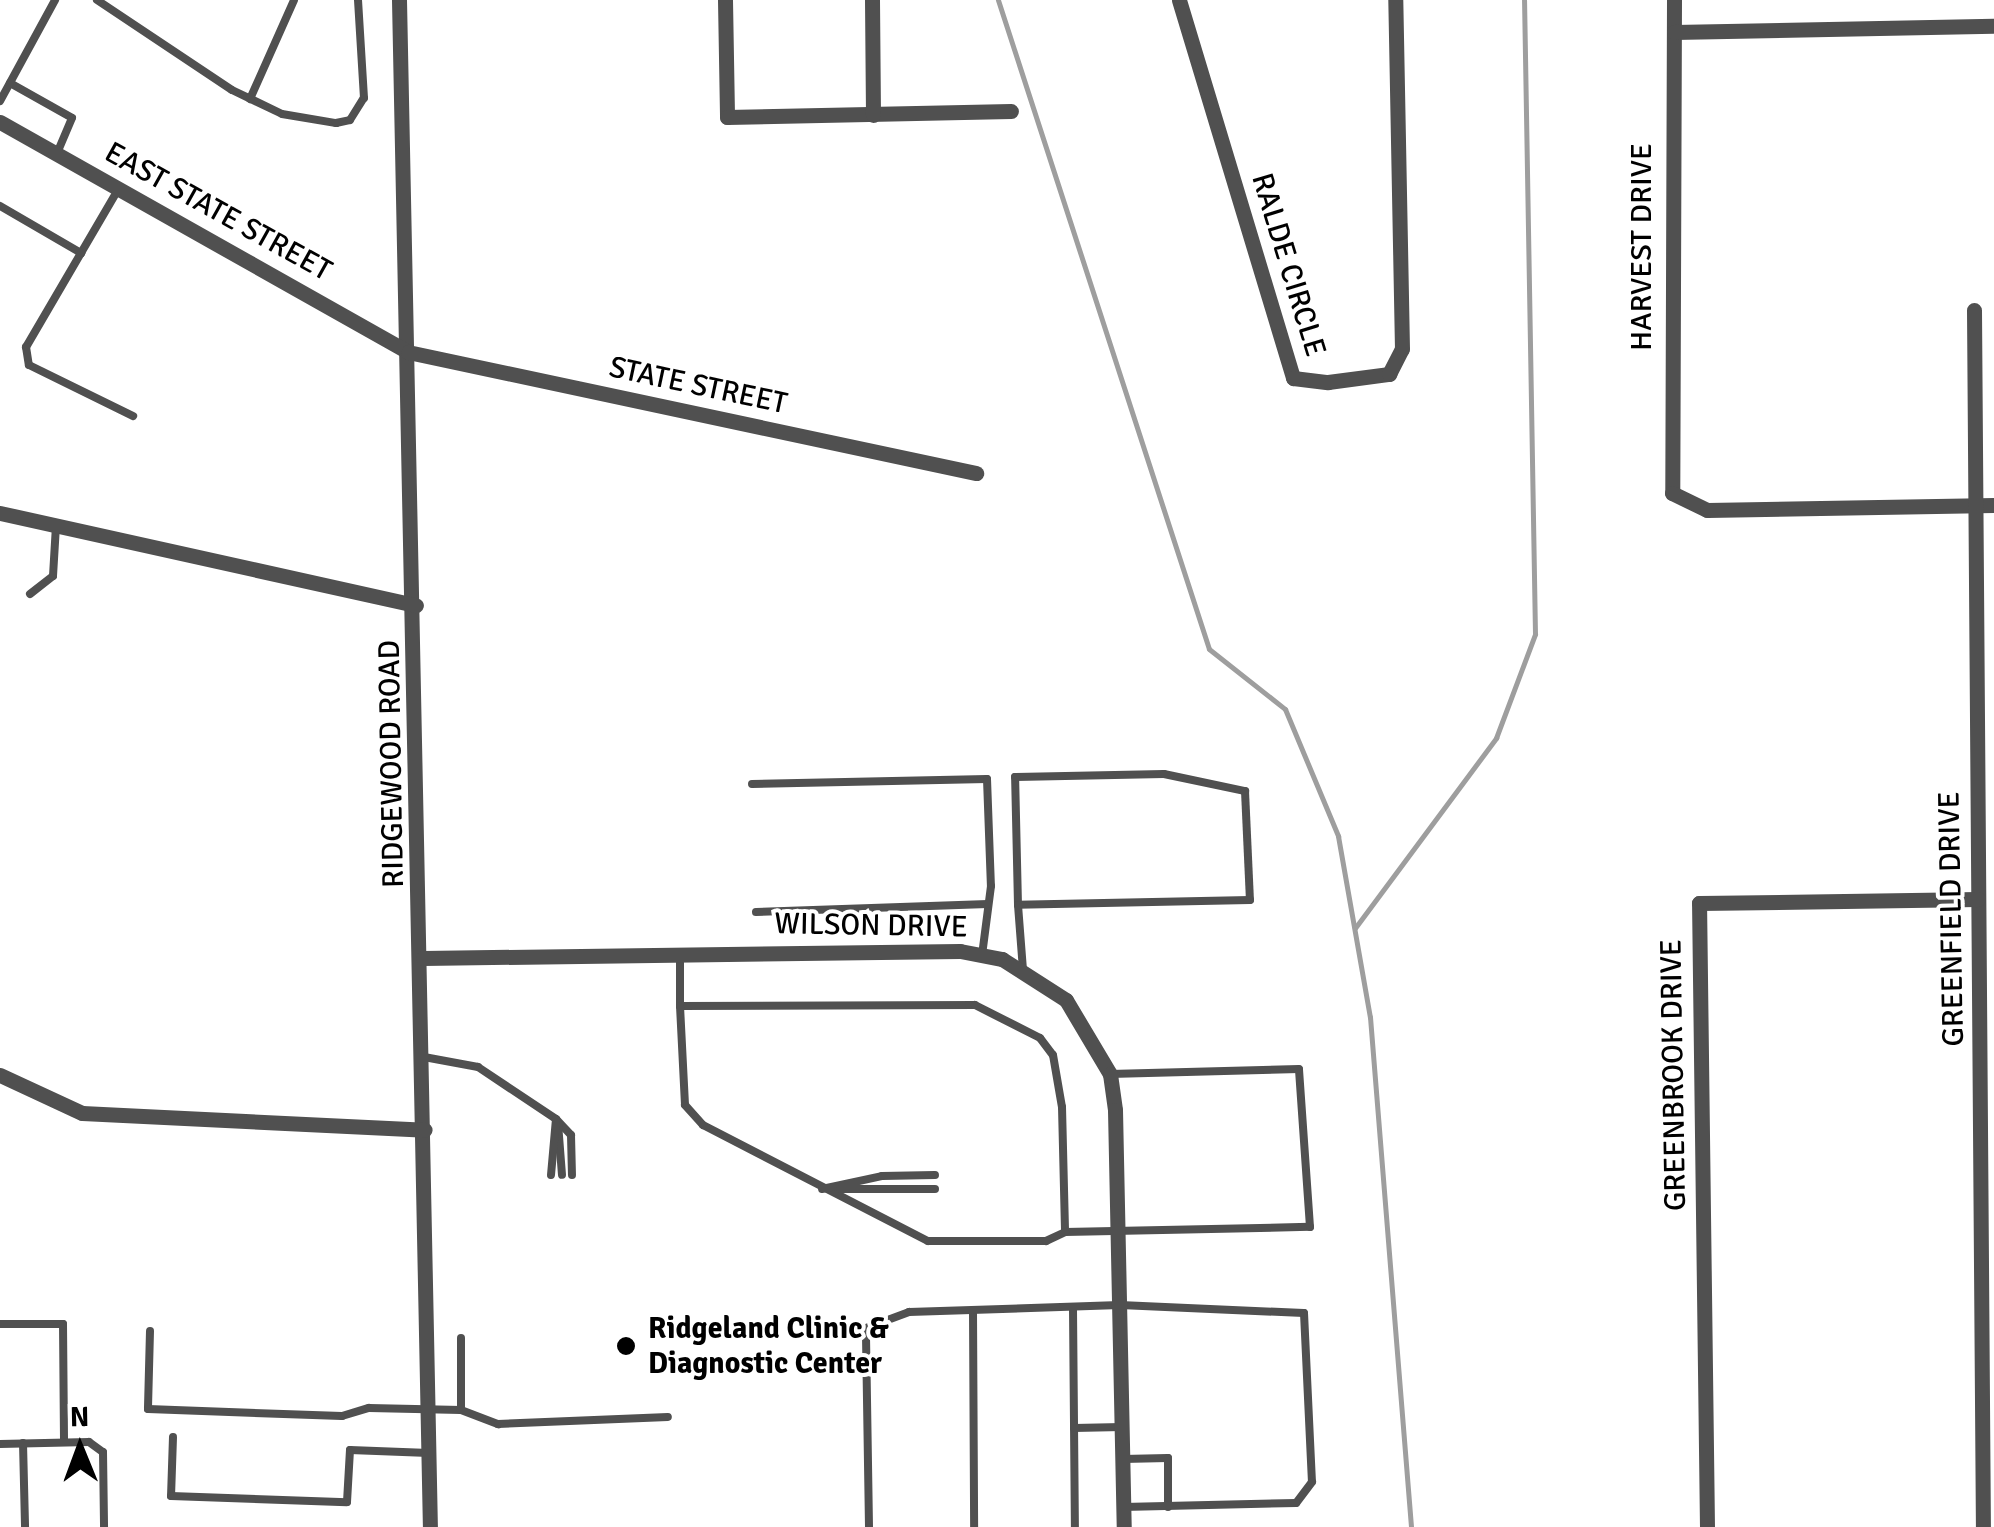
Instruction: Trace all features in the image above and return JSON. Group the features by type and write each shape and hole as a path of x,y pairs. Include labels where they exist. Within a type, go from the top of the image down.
{"street":[{"name":"RIDGEWOOD ROAD","path":"399,0 416,605 430,1527"},
{"path":"726,0 727,117 1012,111"},
{"path":"872,0 873,115"},
{"name":"RALDE CIRCLE","path":"1180,0 1293,378 1328,382 1389,374 1402,349 1395,0"},
{"name":"HARVEST DRIVE","path":"1674,0 1668,87 1672,493 1707,510 1976,506"},
{"path":"1674,32 1994,26"},
{"name":"EAST STATE STREET","path":"0,122 408,352"},
{"name":"GREENFIELD DRIVE","path":"1974,310 1978,899 1988,1079 1982,1527"},
{"name":"STATE STREET","path":"408,352 976,473"},
{"path":"1976,506 1994,506"},
{"path":"0,513 416,605"},
{"name":"GREENBROOK DRIVE","path":"1707,1527 1699,903 1978,899"},
{"name":"WILSON DRIVE","path":"423,958 680,953 982,955 1022,970 1066,1000 1110,1074 1119,1231 1124,1527"},
{"path":"0,1075 82,1113 425,1130"}],"lane":[{"path":"0,101 56,0"},
{"path":"97,0 250,99 307,122 350,120 364,98 358,0"},
{"path":"250,99 294,0"},
{"path":"10,83 72,118 57,153"},
{"path":"119,188 26,347 29,365 133,416"},
{"path":"0,206 81,253"},
{"path":"30,594 52,576 56,525"},
{"path":"1018,905 1250,900 1245,791 1164,774 1015,777 1018,905 1022,970"},
{"path":"752,784 987,778 988,904 982,955"},
{"path":"756,912 988,904"},
{"path":"680,953 685,1105 704,1125 928,1241 1046,1241 1065,1232 1310,1228 1300,1069 1110,1074"},
{"path":"680,1006 928,1002 975,1005 1008,1018 1040,1038 1052,1056 1062,1107 1065,1232"},
{"path":"424,1057 478,1067 556,1119 571,1135 567,1175"},
{"path":"551,1175 556,1119"},
{"path":"822,1189 882,1176 935,1175"},
{"path":"822,1189 935,1188"},
{"path":"869,1527 866,1328 909,1312 1120,1305 1288,1308 1308,1321 1312,1482 1296,1503 1124,1508"},
{"path":"1073,1308 1075,1527"},
{"path":"972,1310 974,1527"},
{"path":"0,1324 63,1324 64,1442"},
{"path":"150,1330 148,1409 342,1416 369,1408 461,1410 498,1424 668,1417"},
{"path":"461,1338 461,1410"},
{"path":"1074,1428 1122,1427"},
{"path":"173,1438 172,1496 347,1502 350,1450 429,1453"},
{"path":"0,1444 89,1442 103,1452 104,1527"},
{"path":"23,1443 25,1527"},
{"path":"1122,1459 1168,1458 1168,1506"}],"waterway":[{"path":"998,0 1209,649 1285,709 1338,836 1370,1017 1411,1527"},
{"path":"1355,928 1496,738 1535,634 1524,0"}],"place":[{"name":"Ridgeland Clinic & Diagnostic Center","path":"626,1346"}]}
